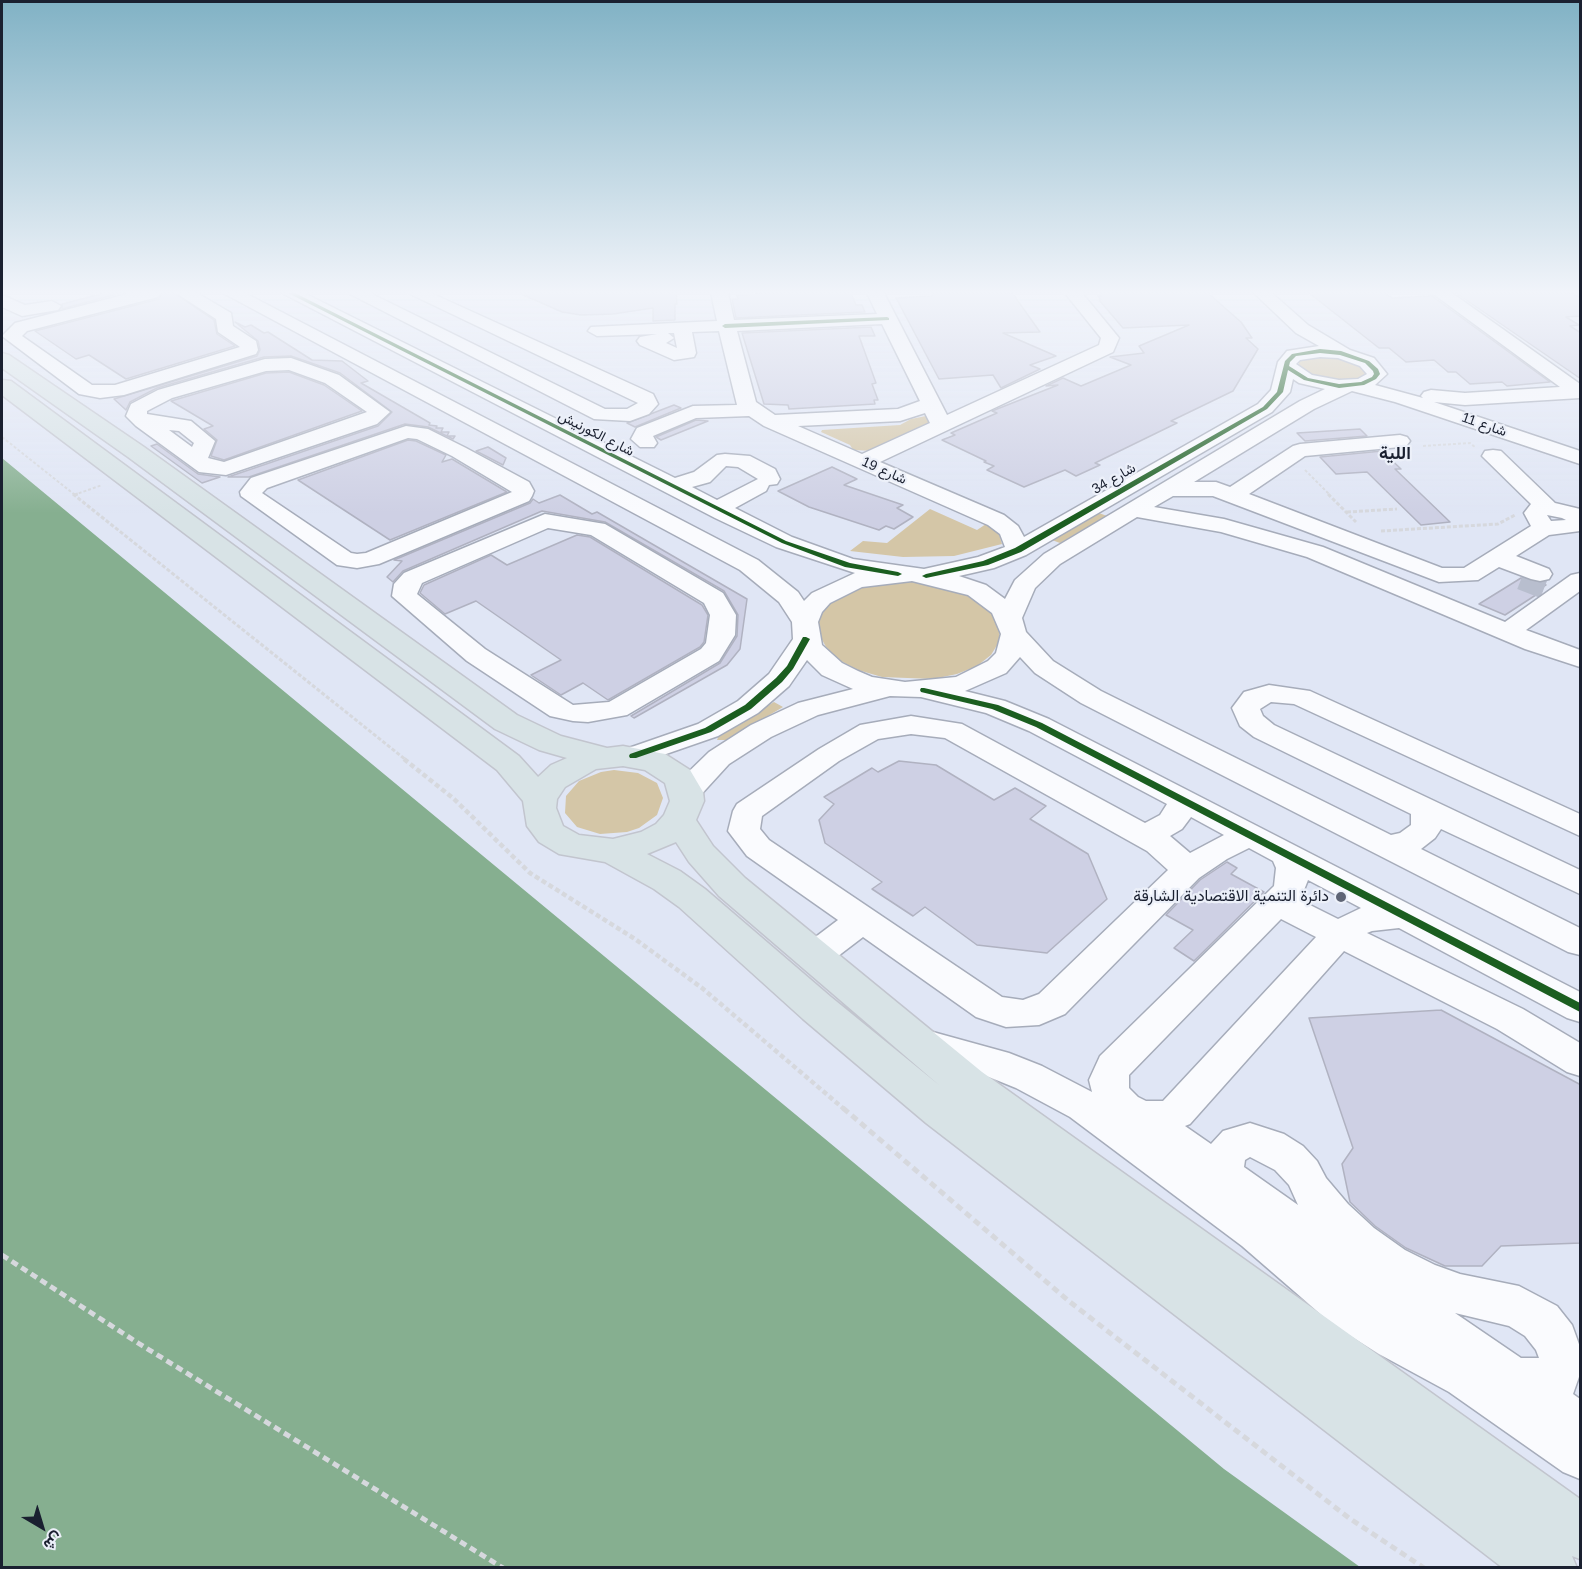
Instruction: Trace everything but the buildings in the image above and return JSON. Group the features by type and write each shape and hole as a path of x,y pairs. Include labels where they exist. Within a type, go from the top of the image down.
{"main road":[{"path":"12,366 136,452 520,729 567,748 654,761 672,771 682,806 715,870 813,957 915,1042 954,1097 1549,1568"},
{"path":"2,385 507,763 540,799"},
{"path":"618,757 563,772 545,789 539,808 544,826 560,841 584,849 613,851 652,841 668,832 682,806"},
{"path":"613,851 667,880 692,898 826,1016 954,1097 1581,1532"}],"street":[{"path":"53,366 86,390 100,392 128,387 196,366"},
{"path":"261,366 150,401 136,411 136,416 197,460 212,468 234,468 378,415 379,410 340,383 302,366"},
{"path":"369,366 764,575 789,597 805,630 811,650 832,669 857,681 886,688 924,690 946,688 983,676 1007,657 1013,645 1012,626 1017,596 1041,567 1306,405 1351,386 1369,382 1374,378 1376,370"},
{"path":"340,383 369,366"},
{"name":"شارع الكورنيش","path":"433,366 670,487 803,551 848,565 898,574"},
{"path":"470,385 497,366"},
{"path":"501,366 601,415 630,415 642,410 648,404 645,398 576,366"},
{"path":"736,366 746,403 752,410"},
{"path":"911,366 942,425"},
{"path":"862,462 1068,366"},
{"name":"شارع 34","path":"926,576 985,563 1018,550 1265,408 1280,392 1284,366"},
{"name":"شارع 11","path":"1294,366 1298,375 1316,382 1351,386 1402,398 1581,458"},
{"name":"شارع 11","path":"1372,366 1393,381 1427,396 1581,448"},
{"path":"1544,366 1580,392"},
{"path":"340,383 388,376"},
{"path":"1427,396 1466,399 1580,392"},
{"path":"1508,424 1500,414 1502,405 1542,395"},
{"path":"771,422 900,415 931,404 950,410 974,410"},
{"path":"621,462 634,450 647,443 668,441 713,421 717,417 713,413 752,410"},
{"name":"شارع 19","path":"752,410 771,422 996,520 1010,531 1018,550"},
{"path":"143,422 184,425 205,441 197,460"},
{"path":"398,433 421,433 524,491 521,496 371,559 345,560 295,526 252,496 254,488 398,433"},
{"path":"468,458 503,436"},
{"path":"136,452 170,441"},
{"path":"1167,489 1224,492 1310,447 1400,441"},
{"path":"468,458 524,447"},
{"path":"1204,467 1207,478 1224,492 1423,570 1455,576 1469,574 1494,561 1546,517 1492,456"},
{"path":"670,487 690,482 717,466 741,486 758,486 728,501 723,513"},
{"path":"545,521 597,529 714,598 723,615 724,624 718,645 710,655 618,709 588,714 560,710 476,655 404,597 406,584 413,578 580,505 591,494 591,482"},
{"path":"1133,510 1224,526 1315,552 1507,632 1581,658"},
{"path":"597,529 618,517 648,512"},
{"name":"شارع 19","path":"996,520 1024,524 1063,524"},
{"path":"256,539 295,526"},
{"path":"1494,561 1554,582 1507,632"},
{"path":"618,757 708,730 748,707 779,680 795,660 810,609 836,588 855,581 898,574 926,576 977,590 990,598 1044,667 1090,697 1581,944"},
{"path":"440,672 476,655"},
{"path":"682,806 719,758 761,730 816,706 886,688"},
{"path":"924,690 995,707 1040,725 1581,1008"},
{"path":"1581,826 1300,697 1269,693 1249,702 1246,708 1250,720 1264,731 1581,883"},
{"path":"1188,870 1170,851 1145,836 952,730 911,725 870,731 788,782 748,811 744,821 744,831 758,848 989,1006 1006,1012 1023,1014 1040,1011 1052,1004 1188,870 1216,850 1251,835"},
{"path":"1145,836 1171,822 1179,812 1184,799"},
{"path":"1387,846 1409,842 1424,831 1427,824 1426,808"},
{"path":"1286,853 1292,868 1292,881 1288,891 1113,1067 1108,1080 1112,1095 1124,1108 1141,1117 1226,1176 1358,1293 1395,1339 1465,1376 1581,1455"},
{"path":"1581,861 1581,872"},
{"path":"1277,903 1510,1019 1581,1061"},
{"path":"1141,1117 1160,1118 1176,1113 1340,933 1365,919 1402,916"},
{"path":"813,957 863,919"},
{"path":"915,1042 1007,1068 1084,1106 1257,1233 1358,1293 1510,1378 1581,1427"},
{"path":"1226,1176 1224,1163 1227,1151 1237,1143 1250,1140 1270,1146 1289,1158 1303,1173 1312,1191 1333,1217 1359,1242 1390,1264 1424,1281 1460,1294 1519,1307 1541,1322 1556,1340 1562,1361 1556,1379 1527,1382 1510,1378"}],"path":[{"path":"2,437 454,799 530,873 635,939 702,988 1070,1302 1349,1518 1424,1568"},
{"path":"1423,446 1470,443 1480,452 1475,452 1481,457 1492,456"},
{"path":"1280,462 1307,470 1360,526"},
{"path":"74,495 105,484"},
{"path":"1347,513 1397,509"},
{"path":"1378,531 1498,524 1521,511 1529,521 1546,517"},
{"path":"2,1255 138,1343 503,1568"}],"shaded area":[{"path":"1361,366 1365,369 1365,373 1363,377 1349,381 1317,378 1298,367"},
{"path":"926,416 932,425 882,445 883,449 874,451 853,450 850,445 821,432 822,430 900,425 911,419"},
{"path":"2,458 1224,1469 1360,1567 2,1567"},
{"path":"930,509 977,530 986,524 999,534 1002,544 954,556 903,557 850,551 863,541 887,543"},
{"path":"1099,513 1107,516 1060,543 1052,540"},
{"path":"898,580 922,581 965,592 982,603 994,615 1000,628 999,642 991,655 977,666 957,674 933,679 882,677 858,670 839,660 826,647 819,634 819,620 826,607 838,596 855,588"},
{"path":"774,702 783,707 727,740 717,740 719,735"},
{"path":"614,770 638,773 657,783 663,798 657,815 639,828 627,832 600,834 577,827 565,813 566,796 579,781 601,772"}],"tunnel":[{"path":"1522,577 1545,586"}],"cycle path":[{"path":"435,366 784,542 848,565 898,574"},
{"path":"926,576 985,563 1018,550 1265,408 1280,392 1286,366"},
{"path":"1288,367 1306,379 1339,386 1362,384 1374,378 1377,374 1372,366"},
{"path":"633,756 708,730 748,707 779,680 790,667 806,639"},
{"path":"924,690 995,707 1039,725 1580,1008"}],"place":[{"name":"دائرة التنمية الاقتصادية الشارقة","path":"1341,897"}],"district":[{"name":"اللية","path":"1395,454"}]}
